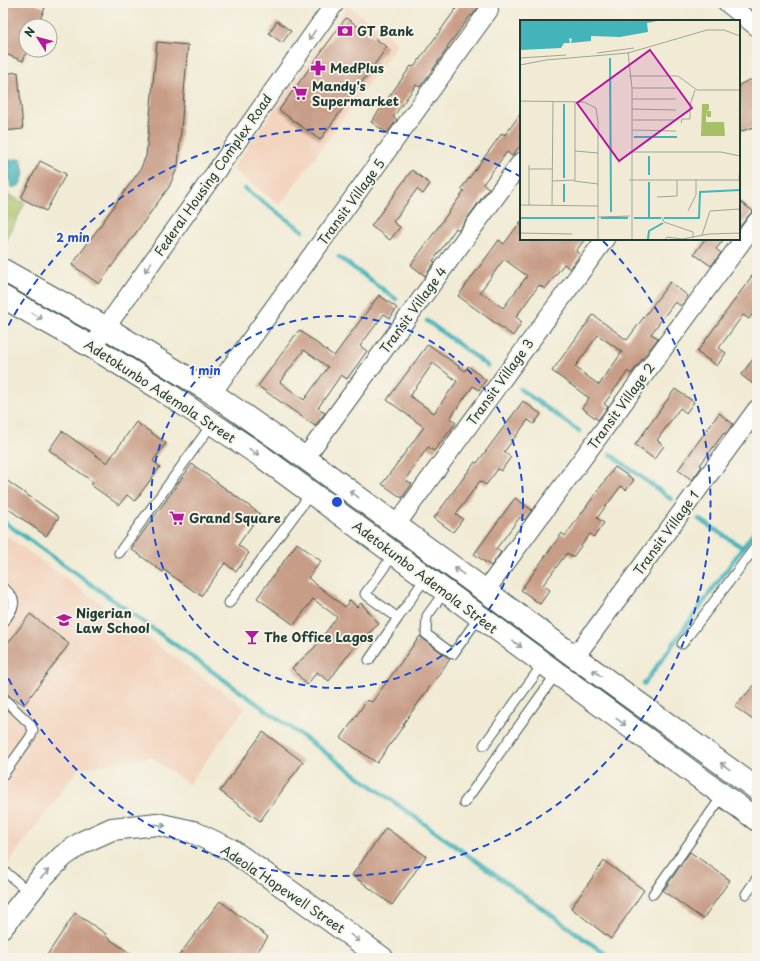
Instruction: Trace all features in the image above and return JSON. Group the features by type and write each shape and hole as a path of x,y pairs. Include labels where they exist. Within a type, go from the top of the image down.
{"main road":[{"name":"Adetokunbo Ademola Street","path":"3,270 105,327 212,393 305,458 757,789"},
{"name":"Adetokunbo Ademola Street","path":"3,297 92,347 212,424 312,492 549,669 757,820"},
{"name":"Adeola Hopewell Street","path":"3,926 29,892 63,856 83,842 112,828 157,824 193,832 231,850 382,958"}],"street":[{"name":"Federal Housing Complex Road","path":"92,347 335,3"},
{"path":"727,3 757,27"},
{"name":"Transit Village 5","path":"212,393 489,10"},
{"name":"Transit Village 4","path":"305,458 520,163"},
{"name":"Transit Village 2","path":"486,590 757,221"},
{"name":"Transit Village 3","path":"396,525 604,240"},
{"name":"Transit Village 1","path":"575,657 757,409"}],"lane":[{"path":"118,553 212,424"},
{"path":"229,603 312,492"},
{"path":"682,644 757,546"},
{"path":"394,554 365,594 398,618"},
{"path":"369,660 426,577"},
{"path":"3,588 14,600 14,606 3,623"},
{"path":"445,591 427,616 426,634 452,654 479,617"},
{"path":"484,745 549,669"},
{"path":"464,803 549,669"},
{"path":"3,698 30,724 33,730 32,736 3,775"},
{"path":"653,894 722,795"},
{"path":"3,870 29,892"},
{"path":"746,894 757,878"}],"shaded area":[{"path":"348,6 398,43 280,205 232,169"},
{"name":"Nigerian Law School","path":"3,533 245,708 189,784 151,757 79,768 3,870"}],"green space":[{"path":"3,192 25,203 6,241 3,239"}],"water":[{"path":"21,158 24,175 19,186 11,188 6,161"}],"building":[{"path":"6,3 33,3 45,8 41,18 18,18 18,58 24,58 23,61 3,53 3,11"},
{"path":"455,3 479,3 479,6 447,47 448,48 420,87 416,85 393,117 397,120 387,133 371,122 411,66 414,67 458,6"},
{"path":"346,18 387,47 320,140 279,110"},
{"path":"277,21 291,31 282,43 269,33"},
{"path":"157,42 188,45 178,166 169,187 99,284 72,265 140,170 146,156"},
{"path":"18,72 23,129 3,131 3,74"},
{"path":"749,80 757,81 757,126 740,132 740,84"},
{"path":"520,114 520,146 512,156 507,152 483,184 489,188 459,230 456,228 433,261 435,262 425,276 411,265 464,191 461,189 502,133 505,135"},
{"path":"40,161 66,174 46,211 21,198"},
{"path":"412,170 430,184 423,194 417,189 393,222 400,227 390,240 371,226"},
{"path":"740,202 753,211 740,227"},
{"path":"520,222 520,240 584,240 576,251 580,255 570,269 564,264 545,289 539,285 516,317 522,322 513,336 458,296 499,240 504,244","holes":["504,259 527,276 503,308 480,292"]},
{"path":"704,240 723,240 716,249 721,253 711,266 694,254"},
{"path":"757,269 757,308 749,319 743,315 719,348 726,353 717,366 697,352"},
{"path":"670,282 688,296 681,306 675,302 651,334 658,338 631,374 628,371 604,404 608,407 598,420 582,408 589,398 552,371 593,315 627,340","holes":["598,335 622,352 599,385 575,367"]},
{"path":"379,295 397,308 390,318 384,314 360,346 367,351 347,379 341,375 318,408 325,413 315,426 258,386 299,330 334,356","holes":["304,350 328,367 304,400 280,382"]},
{"path":"428,344 465,371 468,366 486,380 479,390 473,386 450,418 456,423 434,451 428,447 405,480 412,484 402,498 382,484 424,427 387,400","holes":["433,363 457,381 434,413 410,396"]},
{"path":"757,354 757,387 741,375"},
{"path":"675,389 694,402 686,413 680,408 657,440 664,446 654,459 635,445"},
{"path":"523,401 541,414 534,424 528,420 504,452 511,457 501,471 498,469 486,485 480,481 456,514 463,519 453,532 434,518 475,462 477,463"},
{"path":"719,413 733,424 726,434 724,433 700,465 702,466 692,480 678,470"},
{"path":"136,422 166,443 153,461 160,467 135,501 127,495 119,505 91,485 93,482 49,450 62,431 107,463"},
{"path":"192,464 260,514 238,545 249,553 236,572 225,563 201,596 164,570 163,572 131,549"},
{"path":"615,467 634,480 626,490 621,486 597,518 604,523 594,537 590,534 573,557 567,553 543,585 550,590 540,604 521,590 562,533 565,536"},
{"path":"3,478 59,517 46,536 3,505"},
{"path":"515,498 532,510 524,520 520,517 496,549 501,552 491,566 474,554"},
{"path":"297,543 321,561 308,578 345,607 350,600 357,607 361,603 379,624 356,644 329,681 317,672 307,685 292,668 314,648 337,617 313,599 294,625 257,598"},
{"path":"30,614 69,644 24,705 15,698 14,700 7,693 3,692 3,650"},
{"path":"420,636 450,659 377,763 341,738 367,700 372,702"},
{"path":"757,682 757,723 735,707"},
{"path":"263,732 303,762 260,821 220,791"},
{"path":"386,828 426,856 392,905 352,875"},
{"path":"690,852 730,880 703,919 663,891"},
{"path":"604,861 644,890 611,939 571,908"},
{"path":"220,901 268,937 253,958 177,958"},
{"path":"75,913 106,934 105,936 137,958 45,958"}],"waterway":[{"path":"245,189 303,231"},
{"path":"339,257 396,299"},
{"path":"427,321 488,366"},
{"path":"520,389 579,431"},
{"path":"610,454 671,499"},
{"path":"699,519 743,548"},
{"path":"3,521 611,958"},
{"path":"644,684 757,528"}],"place":[{"name":"GT Bank","path":"345,31"},
{"name":"MedPlus","path":"318,68"},
{"name":"Mandy's Supermarket","path":"300,93"},
{"name":"Grand Square","path":"177,518"},
{"name":"Nigerian Law School","path":"64,620"},
{"name":"The Office Lagos","path":"252,637"}]}
